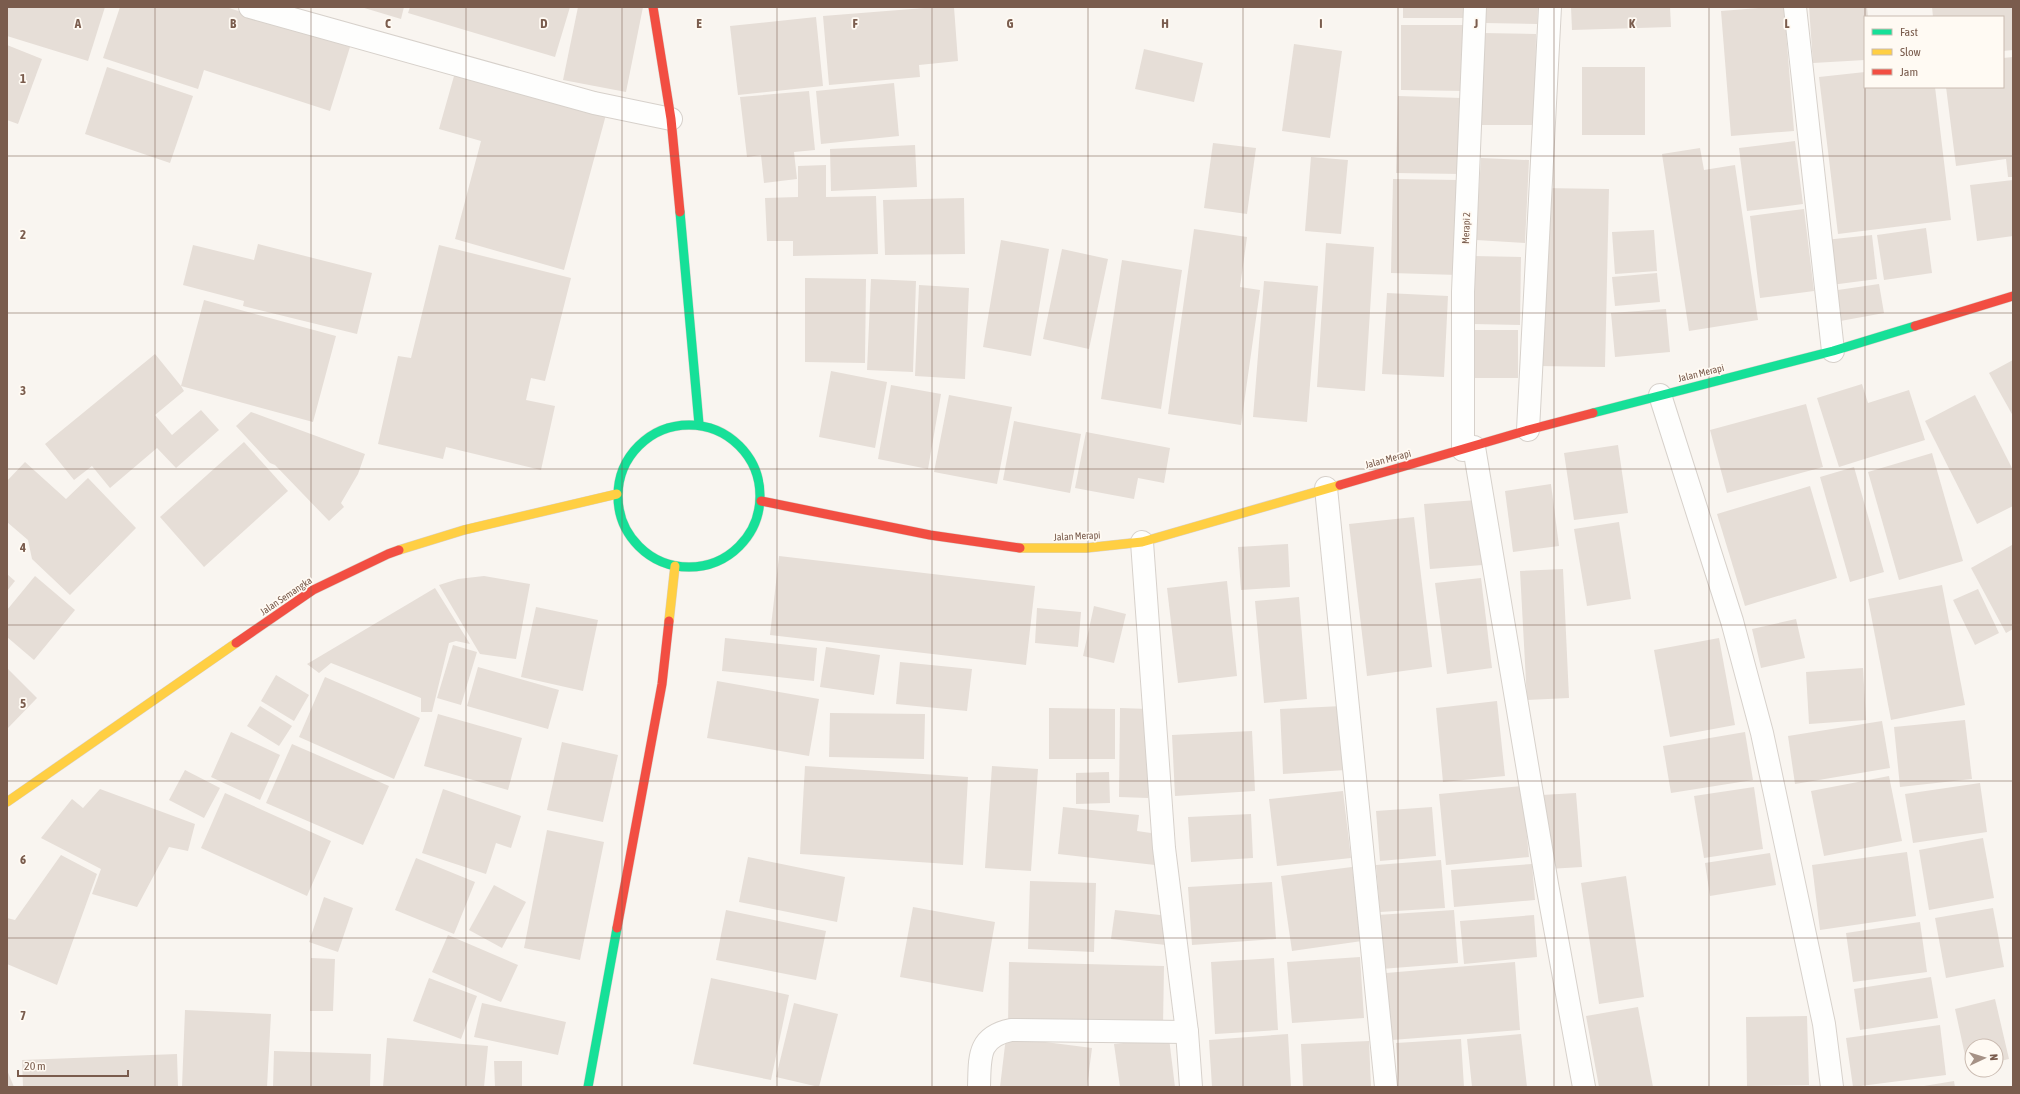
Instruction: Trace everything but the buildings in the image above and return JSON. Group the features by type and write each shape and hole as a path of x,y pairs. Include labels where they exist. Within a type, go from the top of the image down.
{"main road":[{"path":"653,7 671,119 699,424"},
{"name":"Jalan Merapi","path":"761,501 930,534 1025,549 1086,548 1142,542 1528,430 1833,351 2013,296"},
{"path":"675,424 699,424 732,437 737,443 755,466 761,501 757,518 750,534 739,547 730,554 710,565 693,568 675,566 652,558 633,541 621,518 617,494 622,470 634,449 652,433 675,424"},
{"name":"Jalan Semangka","path":"7,802 313,590 394,552 464,530 617,494"},
{"path":"588,1087 662,684 675,566"}],"street":[{"path":"250,7 594,103 671,119"},
{"name":"Merapi 2","path":"1475,7 1463,292 1468,448 1584,1087"},
{"path":"1528,430 1550,7"},
{"path":"1795,7 1833,351"},
{"path":"1660,395 1732,621 1762,733 1824,1024 1832,1087"},
{"path":"1326,488 1386,1087"},
{"path":"1142,542 1164,848 1187,1032 1191,1087"},
{"path":"978,1087 980,1058 983,1047 991,1036 999,1032 1011,1030 1187,1032"}],"traffic: fast":[{"path":"680,212 699,424"},
{"path":"1593,413 1833,351 1915,326"},
{"path":"682,425 696,425 723,433 744,451 755,469 759,482 760,496 759,510 752,530 734,551 723,559 710,564 696,567 682,567 655,559 634,541 626,530 621,517 618,503 618,489 626,462 644,441 655,433 668,428 682,425"},
{"path":"588,1087 617,928"}],"traffic: slow":[{"path":"1020,548 1086,548 1142,542 1340,485"},
{"path":"399,550 464,530 617,494"},
{"path":"669,621 675,566"},
{"path":"7,802 236,643"}],"traffic: jam":[{"path":"653,7 671,119 680,212"},
{"path":"1915,326 2013,296"},
{"path":"1340,485 1528,430 1593,413"},
{"path":"761,501 930,535 1020,548"},
{"path":"236,643 313,590 399,550"},
{"path":"617,928 662,684 669,621"}]}
